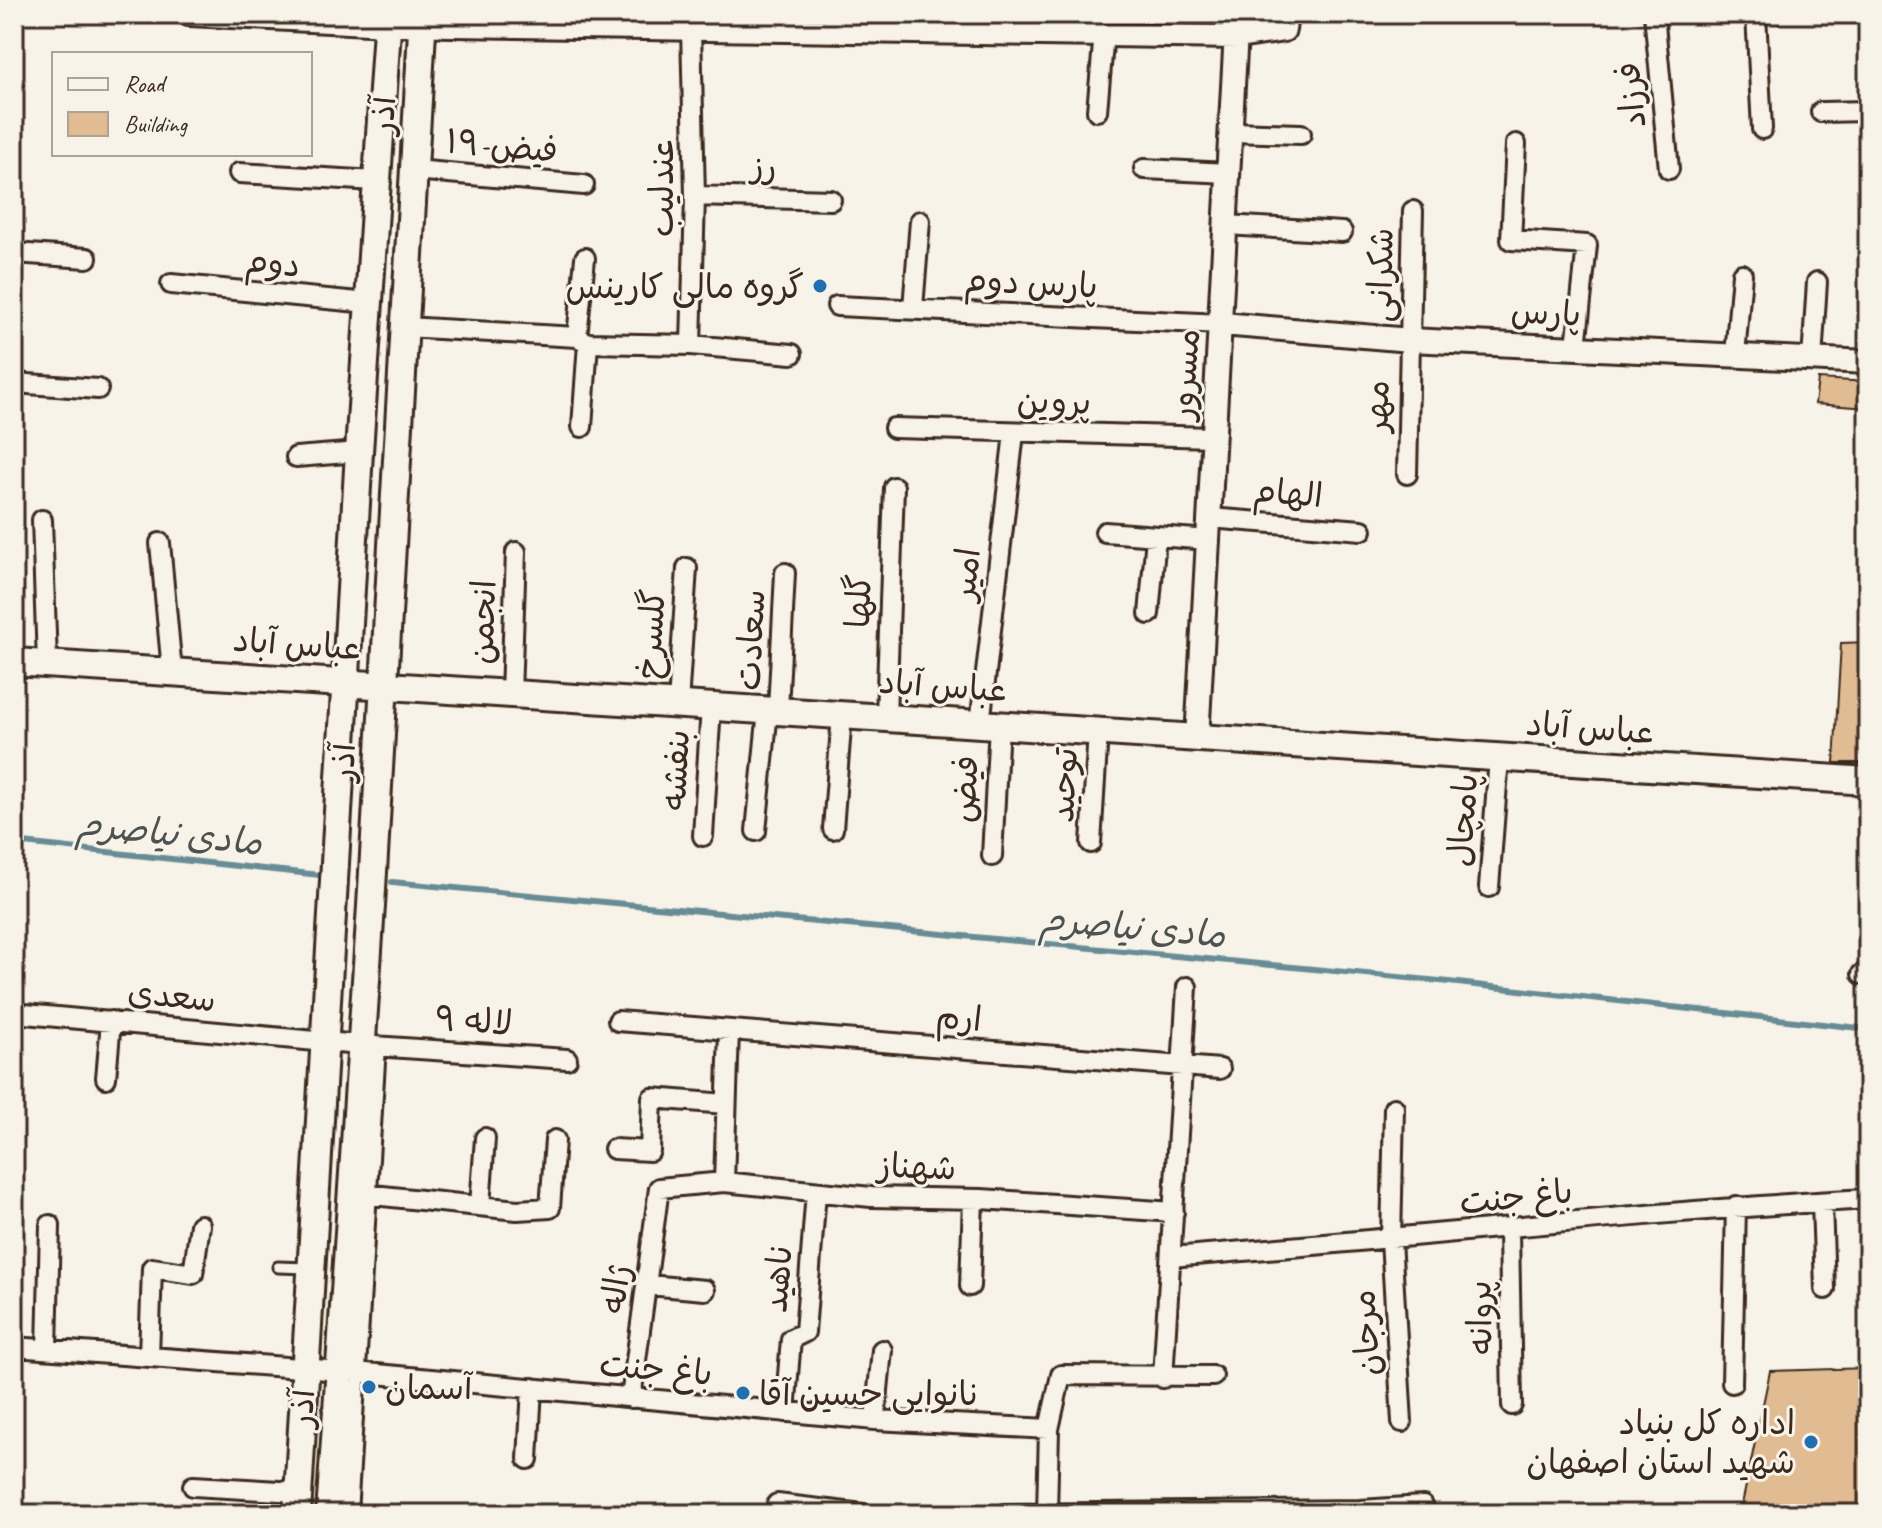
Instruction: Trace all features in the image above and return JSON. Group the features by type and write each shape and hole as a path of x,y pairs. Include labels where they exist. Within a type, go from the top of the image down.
{"main road":[{"name":"آذر","path":"298,1503 323,1042 388,19"},
{"name":"آذر","path":"330,1514 347,1371 368,1046 371,906 382,685 410,328 429,20"},
{"name":"عباس آباد","path":"14,662 1868,781"},
{"path":"333,903 371,906"}],"street":[{"path":"189,14 691,29 1238,37 1284,30 1286,14"},
{"name":"مسرور","path":"1197,739 1237,14"},
{"name":"فرزاد","path":"1654,14 1669,169"},
{"path":"1756,14 1762,129"},
{"name":"عندلیب","path":"691,29 695,196 691,345"},
{"path":"1097,111 1104,33"},
{"path":"1821,112 1868,111"},
{"path":"1231,132 1301,134"},
{"path":"1516,144 1511,240 1587,245 1576,347"},
{"path":"1144,169 1229,173"},
{"name":"۱۹-فیض","path":"420,170 584,185"},
{"path":"239,173 376,181"},
{"name":"رز","path":"695,196 831,200"},
{"name":"شکرانی","path":"1410,340 1413,211"},
{"path":"913,308 920,221"},
{"path":"1226,225 1342,232"},
{"path":"14,253 87,258"},
{"path":"582,427 585,258"},
{"path":"1735,355 1742,274"},
{"path":"1812,360 1817,282"},
{"name":"دوم","path":"171,284 369,303"},
{"name":"پارس دوم","path":"837,306 1222,324"},
{"name":"پارس","path":"1222,324 1410,340 1868,362"},
{"path":"410,328 792,354"},
{"name":"مهر","path":"1407,474 1410,340"},
{"path":"14,383 98,389"},
{"name":"پروین","path":"894,428 1213,437"},
{"name":"امیر","path":"990,724 1014,433"},
{"path":"296,457 359,452"},
{"name":"گلها","path":"886,717 894,487"},
{"path":"42,520 47,663"},
{"name":"الهام","path":"1105,532 1156,537 1209,529 1362,530"},
{"path":"1149,614 1156,537"},
{"path":"160,543 172,671"},
{"name":"انجمن","path":"511,694 516,552"},
{"name":"گلسرخ","path":"678,704 687,568"},
{"name":"سعادت","path":"756,831 773,710 785,573"},
{"name":"بنفشه","path":"703,836 711,706"},
{"path":"833,829 842,715"},
{"name":"فیض","path":"990,724 992,856"},
{"name":"توحید","path":"1091,843 1098,732"},
{"name":"پامچال","path":"1489,887 1499,758"},
{"path":"1163,1378 1187,987"},
{"name":"سعدی","path":"14,1013 368,1046"},
{"path":"106,1078 111,1021"},
{"name":"ارم","path":"618,1021 1220,1069"},
{"path":"724,1182 729,1030"},
{"name":"۹ لاله","path":"368,1046 567,1059"},
{"path":"614,1149 650,1151 652,1098 726,1104"},
{"name":"مرجان","path":"1394,1108 1391,1240 1402,1422"},
{"path":"480,1206 485,1138"},
{"path":"358,1193 517,1210 550,1208 555,1140"},
{"name":"شهناز","path":"659,1188 724,1182 816,1192 1174,1212"},
{"name":"ژاله","path":"631,1398 659,1188"},
{"name":"ناهید","path":"785,1412 791,1339 805,1332 816,1192"},
{"path":"970,1286 973,1199"},
{"name":"باغ جنت","path":"1171,1257 1509,1230 1736,1206 1868,1199"},
{"path":"1822,1202 1825,1289"},
{"path":"1732,1383 1736,1206"},
{"path":"47,1349 50,1225"},
{"path":"149,1356 152,1268 193,1274 200,1225"},
{"name":"پروانه","path":"1509,1230 1512,1405"},
{"path":"648,1285 705,1290"},
{"name":"باغ جنت","path":"14,1347 347,1371 875,1420 1049,1429"},
{"path":"875,1420 882,1350"},
{"name":"آذر","path":"347,1371 347,1514"},
{"path":"1047,1513 1049,1429 1061,1375 1213,1376"},
{"path":"528,1459 532,1388"},
{"path":"193,1486 298,1503"},
{"path":"777,1504 863,1514"},
{"path":"1005,1514 1360,1512 1423,1506"}],"lane":[{"path":"278,1267 310,1269"}],"building":[{"path":"1818,379 1868,382 1868,408 1815,404"},
{"path":"1868,642 1868,763 1834,763 1841,643"},
{"name":"اداره کل بنیاد شهید استان اصفهان","path":"1868,1368 1868,1514 1740,1514 1770,1371"}],"waterway":[{"path":"720,14 1222,20"},
{"name":"مادی نیاصرم","path":"14,842 320,875"},
{"name":"مادی نیاصرم","path":"392,882 1440,981 1868,1029"}],"place":[{"name":"گروه مالی کارینس","path":"820,286"},
{"name":"آسمان","path":"369,1387"},
{"name":"نانوایی حسین آقا","path":"743,1393"},
{"name":"اداره کل بنیاد شهید استان اصفهان","path":"1811,1442"}]}
